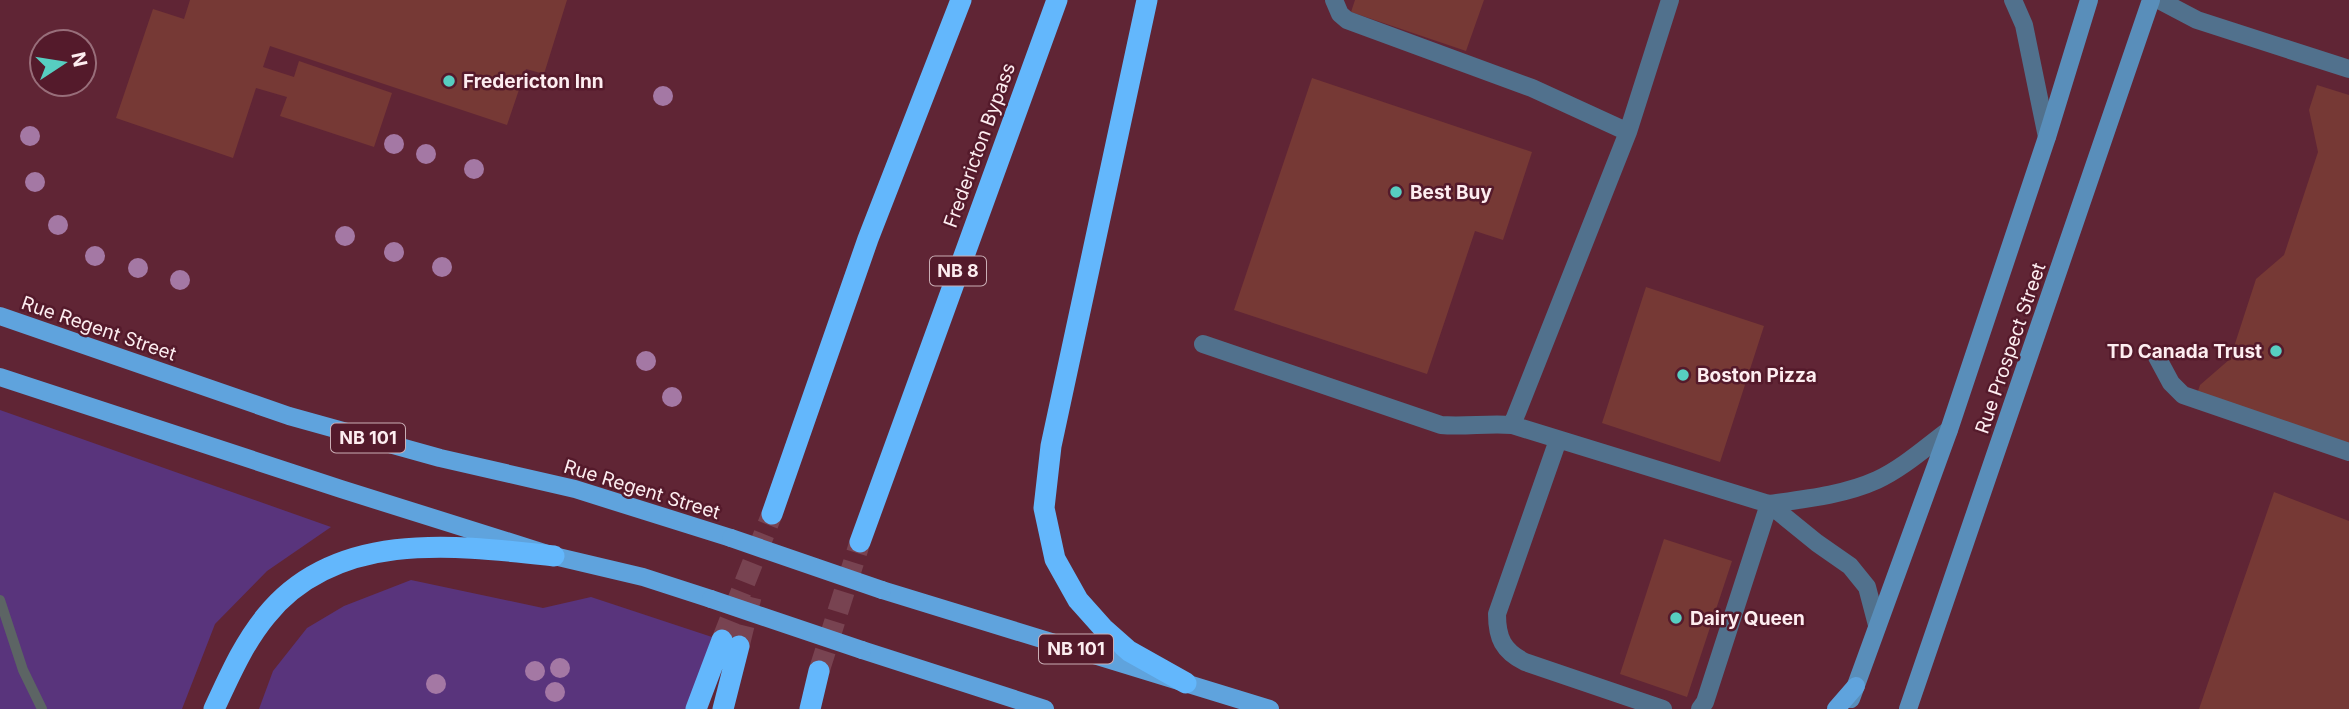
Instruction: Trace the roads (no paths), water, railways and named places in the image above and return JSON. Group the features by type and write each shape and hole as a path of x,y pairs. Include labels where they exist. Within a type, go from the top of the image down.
{"highway":[{"path":"772,514 868,239 961,0"},
{"name":"Fredericton Bypass","path":"860,542 1057,0"},
{"path":"1147,0 1051,446 1044,508 1055,559 1078,600 1103,628 1129,651 1186,683"},
{"path":"214,709 250,638 267,614 288,594 341,562 376,552 411,548 482,548 554,556"},
{"path":"696,709 731,643 723,709"},
{"path":"810,709 819,671"}],"main road":[{"name":"Rue Prospect Street","path":"1847,709 1949,430 2047,137 2089,0"},
{"name":"Rue Prospect Street","path":"1908,709 2151,0"},
{"name":"Rue Regent Street","path":"3,314 289,416 440,458 575,489 731,538 881,590 1270,709"},
{"path":"0,377 554,556 643,577 1045,709"},
{"path":"1836,709 1856,686"}],"lane":[{"path":"1334,0 1340,14 1347,20 1532,88 1628,132"},
{"path":"1512,425 1628,132 1670,0"},
{"path":"2013,0 2025,25 2047,137"},
{"path":"2159,0 2197,20 2349,69"},
{"path":"1203,344 1441,425 1512,425 1769,504 1850,566 1867,587 1877,625"},
{"path":"2157,357 2171,383 2183,396 2349,452"},
{"path":"1769,504 1827,495 1876,481 1949,430"},
{"path":"1558,440 1497,614 1497,631 1502,644 1512,655 1525,662 1663,709"},
{"path":"1700,709 1709,690 1769,504"}],"waterway":[{"path":"0,600 23,670 42,709"}],"tunnel":[{"path":"722,640 772,514"},
{"path":"819,671 860,542"},
{"path":"739,646 751,597"}],"place":[{"name":"Fredericton Inn","path":"449,81"},
{"name":"Best Buy","path":"1396,192"},
{"name":"TD Canada Trust","path":"2276,351"},
{"name":"Boston Pizza","path":"1683,375"},
{"name":"Dairy Queen","path":"1676,618"}]}
